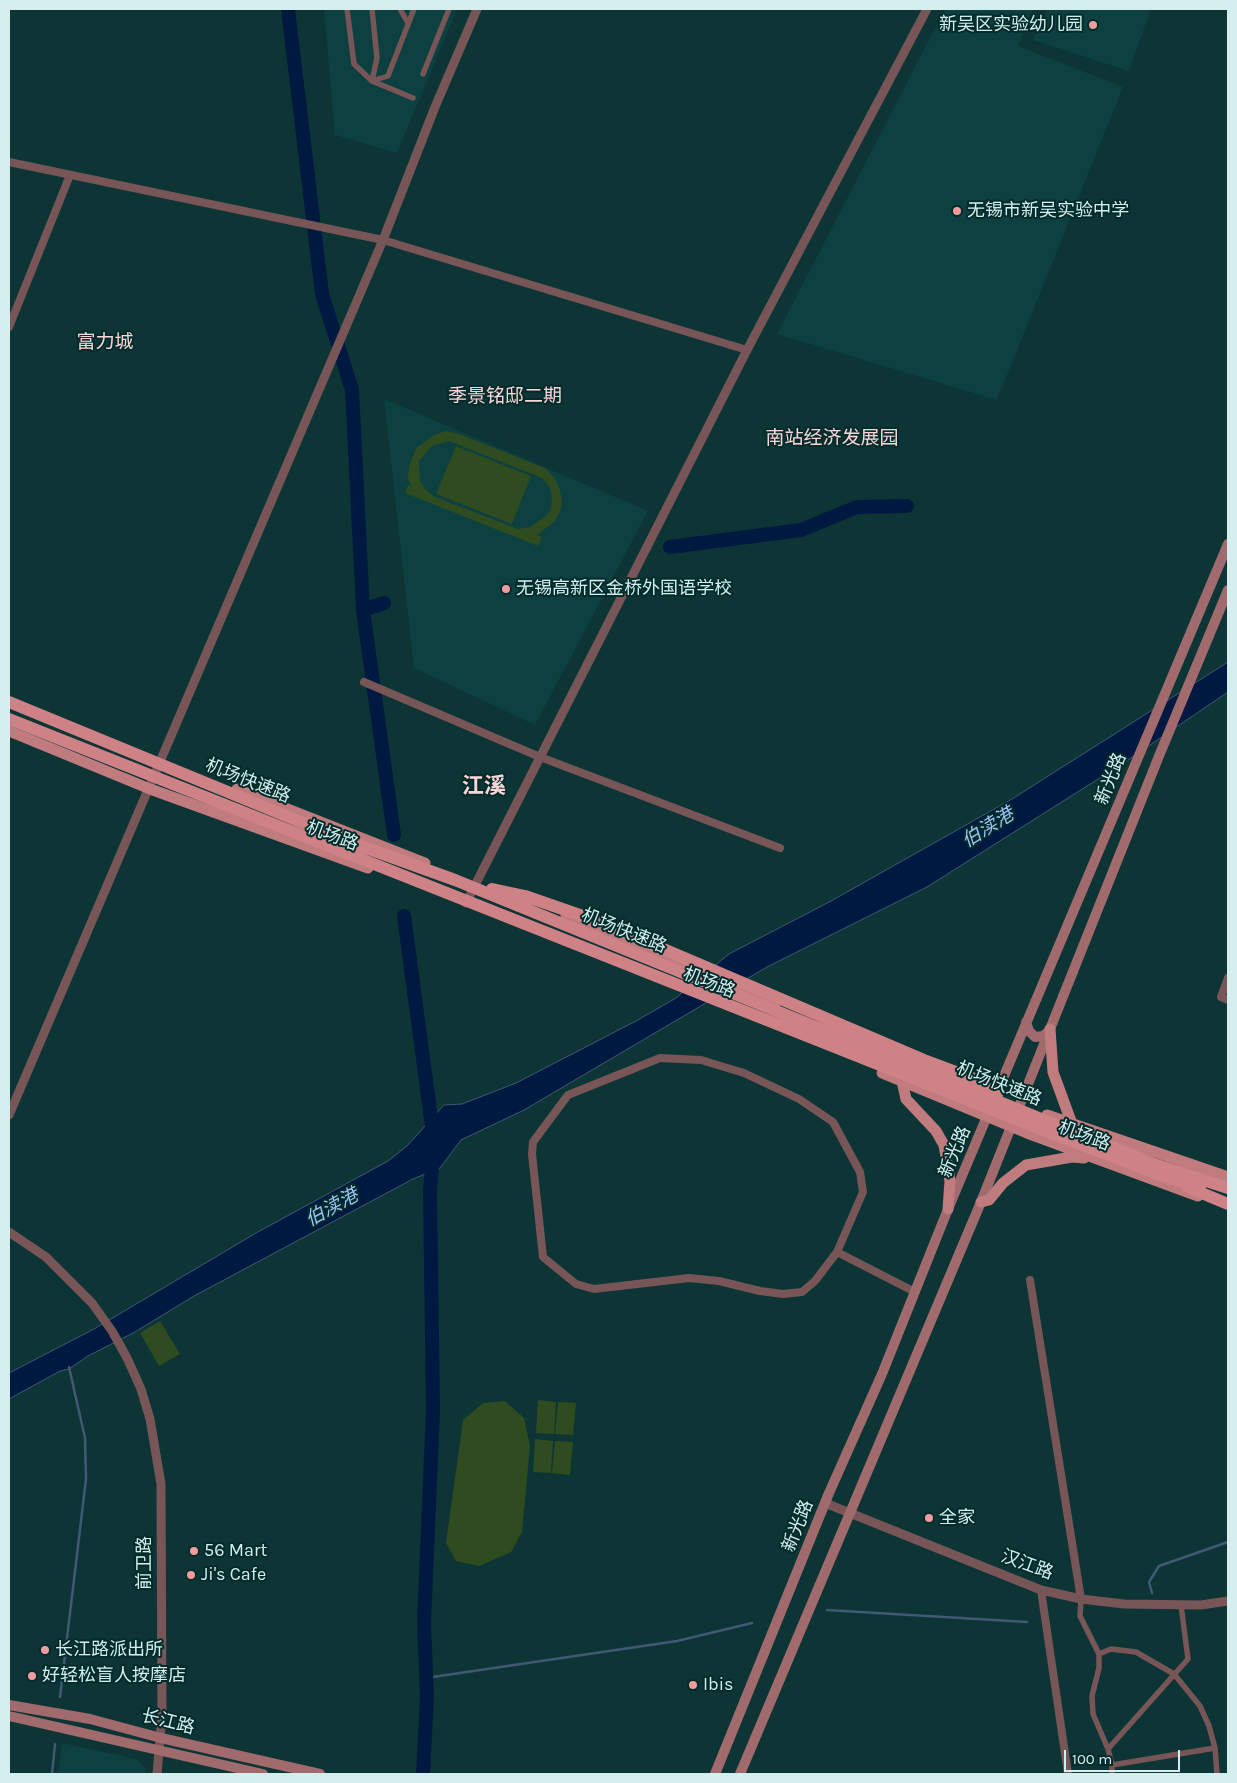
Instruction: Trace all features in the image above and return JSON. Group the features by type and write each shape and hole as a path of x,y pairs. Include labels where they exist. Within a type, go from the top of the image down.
{"highway":[{"name":"机场快速路","path":"9,702 347,841 455,880 1061,1127 1157,1165 1228,1188"},
{"name":"机场快速路","path":"9,719 1155,1174 1228,1196"},
{"path":"455,880 524,896 600,922 879,1041 975,1079 997,1096"},
{"path":"1155,1174 1228,1204"}],"main road":[{"name":"新光路","path":"715,1774 825,1503 882,1374 948,1209 997,1096 1026,1022 1069,926 1130,774 1228,544"},
{"name":"新光路","path":"740,1774 981,1202 1159,756 1228,590"},
{"name":"机场路","path":"9,697 162,760 476,883 532,902 1019,1105 1228,1177"},
{"name":"机场路","path":"9,731 150,789 466,903 737,1012 1010,1126 1180,1191 1228,1204"},
{"path":"1026,1022 1029,1031 1035,1036 1043,1036 1050,1029"},
{"path":"1050,1029 1052,1072 1072,1124"},
{"path":"902,1081 906,1099 936,1131 944,1145 950,1181 948,1209"},
{"path":"981,1202 989,1200 1003,1183 1026,1165 1072,1157 1097,1159"},
{"name":"长江路","path":"9,1705 90,1719 161,1738 320,1774"},
{"name":"长江路","path":"9,1716 263,1774"},
{"path":"707,1774 720,1762"}],"street":[{"path":"347,9 354,64 372,81 413,98"},
{"path":"372,9 377,58 372,81"},
{"path":"400,9 408,23"},
{"path":"372,81 388,76 414,9"},
{"path":"423,74 449,9"},
{"path":"9,1115 150,789 383,240 435,107 477,9"},
{"path":"466,903 747,350 927,9"},
{"path":"9,162 383,240 747,350"},
{"path":"9,327 70,175"},
{"path":"364,682 540,757 780,848"},
{"path":"1228,978 1221,997 1228,1000"},
{"path":"660,1058 701,1060 744,1073 799,1099 833,1122 860,1172 863,1192 837,1252 815,1281 802,1292 783,1294 760,1291 719,1281 690,1278 594,1289 576,1284 543,1257 532,1154 533,1142 568,1095 660,1058"},
{"name":"前卫路","path":"9,1232 46,1257 92,1303 112,1331 127,1358 141,1389 150,1419 158,1453 161,1484 161,1738 157,1774"},
{"path":"837,1252 915,1292"},
{"path":"1030,1280 1081,1599 1080,1616 1099,1654 1099,1668 1092,1696 1093,1714 1108,1749 1112,1774"},
{"name":"汉江路","path":"825,1503 1041,1590 1081,1599 1124,1604 1181,1605 1228,1601"},
{"path":"1041,1590 1068,1774"},
{"path":"1108,1749 1188,1659 1181,1605"},
{"path":"1099,1654 1111,1649 1136,1652 1174,1674 1200,1706 1215,1748 1217,1774"},
{"path":"1112,1765 1215,1748"}],"shaded area":[{"path":"324,9 457,9 397,153 335,135"},
{"name":"无锡市新吴实验中学","path":"945,9 1033,9 1018,46 1123,87 997,400 777,334"},
{"name":"新吴区实验幼儿园","path":"1047,9 1151,9 1129,71 1033,40"},
{"name":"无锡高新区金桥外国语学校","path":"384,399 648,511 535,725 414,668"},
{"path":"62,1743 137,1759 145,1768 145,1774 58,1774"}],"green space":[{"path":"446,431 459,434 545,468 554,477 560,490 562,502 560,512 554,522 537,535 542,537 538,546 405,493 408,485 411,486 408,479 409,466 416,448 434,435","holes":["449,441 542,478 549,486 552,496 551,508 547,515 530,527 518,529 435,497 427,491 420,481 419,461 432,446"]},
{"path":"456,446 531,476 512,524 436,494"},
{"path":"160,1321 180,1354 159,1366 140,1333"},
{"path":"538,1400 556,1402 554,1434 536,1433"},
{"path":"505,1401 524,1418 530,1446 522,1532 511,1552 479,1566 456,1561 446,1543 463,1420 483,1403"},
{"path":"558,1402 576,1403 573,1435 555,1434"},
{"path":"535,1439 553,1441 551,1473 533,1472"},
{"path":"555,1441 573,1442 570,1475 552,1473"}],"water":[{"name":"伯渎港","path":"1228,662 1228,692 1122,764 927,887 767,967 524,1110 461,1140 440,1168 413,1179 194,1296 135,1332 88,1356 69,1369 60,1371 9,1399 9,1373 94,1329 256,1233 388,1161 407,1146 444,1105 462,1104 516,1083 636,1021 676,998 729,954 831,901 1012,799"}],"waterway":[{"path":"288,9 322,294 352,390 363,610 394,835"},
{"path":"670,547 801,530 857,507 907,506"},
{"path":"363,610 384,603"},
{"path":"404,916 434,1141 430,1192 433,1410 424,1623 427,1696 423,1774"},
{"path":"60,1697 86,1479 85,1438 69,1367"},
{"path":"1152,1593 1149,1582 1159,1566 1228,1542"},
{"path":"827,1610 1027,1622"},
{"path":"426,1678 677,1641 752,1623"},
{"path":"52,1774 55,1744"}],"place":[{"name":"新吴区实验幼儿园","path":"1093,25"},
{"name":"无锡市新吴实验中学","path":"957,211"},
{"name":"无锡高新区金桥外国语学校","path":"506,589"},
{"name":"全家","path":"929,1518"},
{"name":"56 Mart","path":"194,1551"},
{"name":"Ji's Cafe","path":"191,1575"},
{"name":"长江路派出所","path":"45,1650"},
{"name":"好轻松盲人按摩店","path":"32,1676"},
{"name":"Ibis","path":"693,1685"}],"district":[{"name":"富力城","path":"105,343"},
{"name":"季景铭邸二期","path":"505,397"},
{"name":"南站经济发展园","path":"832,439"},
{"name":"江溪","path":"484,787"}]}
